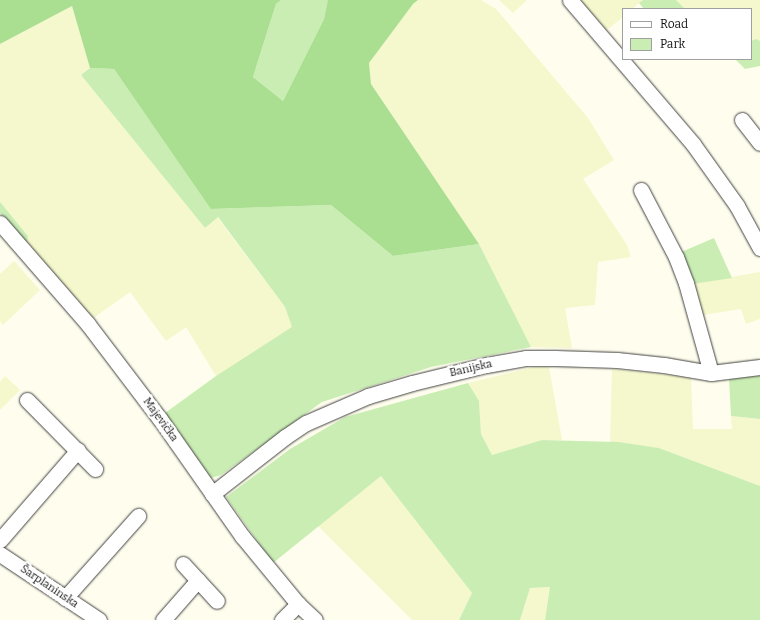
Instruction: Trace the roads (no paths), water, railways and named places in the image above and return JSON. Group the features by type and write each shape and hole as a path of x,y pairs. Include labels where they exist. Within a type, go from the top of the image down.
{"street":[{"path":"570,0 693,144 737,206 760,248"},
{"path":"742,120 760,143"},
{"path":"641,190 676,257 686,282 711,373"},
{"name":"Majevička","path":"0,223 87,323 160,419 242,536 298,604 315,620"},
{"name":"Banijska","path":"212,494 285,437 306,423 368,396 419,381 486,365 526,358 617,360 664,365 711,373 760,367"},
{"path":"27,400 78,450 95,469"},
{"path":"0,540 78,450"},
{"path":"65,598 138,516"},
{"name":"Šarplaninska","path":"0,554 99,620"},
{"path":"183,564 217,601"},
{"path":"163,620 198,580"},
{"path":"282,620 298,604"}]}
